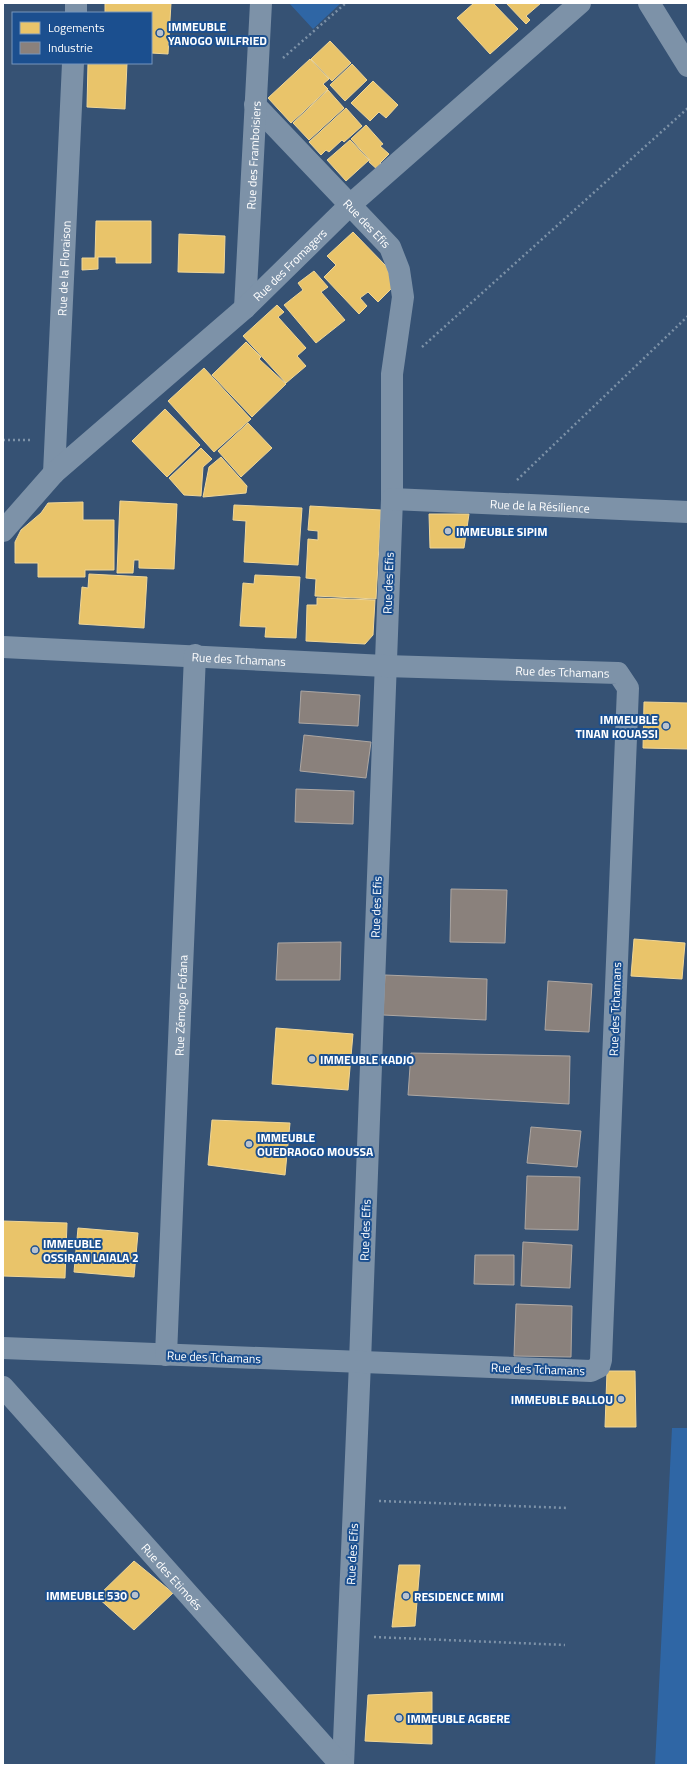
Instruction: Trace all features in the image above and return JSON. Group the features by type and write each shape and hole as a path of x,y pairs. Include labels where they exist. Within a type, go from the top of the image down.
{"street":[{"name":"Rue des Framboisiers","path":"245,308 261,3"},
{"name":"Rue des Fromagers","path":"3,531 54,473 245,308 350,205 580,3"},
{"path":"649,3 688,66"},
{"name":"Rue de la Floraison","path":"54,473 73,64"},
{"name":"Rue des Efis","path":"255,105 390,247 399,270 403,297 392,374 392,499 384,666 360,1362 342,1765"},
{"name":"Rue de la Résilience","path":"392,499 688,512"},
{"name":"Rue des Tchamans","path":"3,647 196,655 384,666 618,673 628,688 601,1360 598,1367 591,1371 3,1348"},
{"name":"Rue Zémogo Fofana","path":"166,1355 196,655"},
{"name":"Rue des Etimoés","path":"3,1388 342,1765"}],"path":[{"path":"257,82 346,3"},
{"path":"421,348 688,108"},
{"path":"492,504 688,316"},
{"path":"354,1500 568,1508"},
{"path":"348,1636 565,1645"}],"shaded area":[{"path":"289,3 341,3 313,29"},
{"path":"672,1428 688,1428 688,1765 655,1765"}],"building: Logements":[{"name":"IMMEUBLE YANOGO WILFRIED","path":"105,3 171,3 168,54 152,53 152,12 105,12"},
{"path":"474,3 493,3 518,29 490,54 457,18"},
{"path":"506,3 541,3 526,16 530,20 526,24"},
{"path":"330,41 351,63 332,81 311,59"},
{"path":"310,59 329,79 323,84 328,89 291,123 268,98"},
{"path":"88,64 127,64 125,109 87,107"},
{"path":"352,64 367,80 345,101 330,85"},
{"path":"373,81 398,105 386,118 379,112 370,121 351,103"},
{"path":"328,90 344,108 309,140 293,123"},
{"path":"346,108 362,126 344,142 342,140 329,152 326,150 321,155 309,142"},
{"path":"366,125 383,144 380,146 389,154 380,163 384,167 379,171 369,162 370,160 351,139"},
{"path":"350,140 369,160 346,181 327,160"},
{"path":"96,221 151,221 151,263 116,263 116,257 98,257 98,269 82,270 82,258 95,258"},
{"path":"353,232 386,266 394,286 378,302 368,292 360,298 367,306 359,314 324,277 336,265 327,256"},
{"path":"179,234 225,236 224,273 178,272"},
{"path":"314,271 328,287 321,292 345,320 316,343 284,305 303,290 298,283"},
{"path":"277,305 284,312 278,317 306,348 297,356 306,366 286,383 243,336"},
{"path":"246,342 261,357 259,359 286,384 252,417 212,375"},
{"path":"204,368 251,419 214,452 168,401"},
{"path":"165,409 200,445 167,477 132,441"},
{"path":"248,423 272,448 241,477 218,451"},
{"path":"201,448 212,459 203,467 201,496 184,495 169,478"},
{"path":"221,457 247,486 246,493 203,497 209,467"},
{"path":"120,501 177,504 174,569 139,568 139,560 134,560 133,573 117,573"},
{"path":"83,502 83,520 114,520 114,570 85,570 85,577 38,577 38,563 15,563 15,542 21,530 41,513 48,503"},
{"path":"234,505 302,508 298,565 244,562 246,521 233,520"},
{"path":"310,506 381,510 376,599 315,596 316,579 306,578 308,539 318,540 318,531 308,530"},
{"name":"IMMEUBLE SIPIM","path":"429,514 469,514 464,548 430,548"},
{"path":"89,574 147,577 144,628 79,624 82,587 88,588"},
{"path":"255,575 300,577 296,638 265,637 266,627 240,626 243,583 254,584"},
{"path":"317,598 375,600 373,635 365,644 306,641 307,605 317,605"},
{"name":"IMMEUBLE TINAN KOUASSI","path":"644,702 688,703 688,749 643,748"},
{"path":"634,939 685,943 682,979 631,976"},
{"name":"IMMEUBLE KADJO","path":"276,1028 353,1034 348,1090 272,1084"},
{"name":"IMMEUBLE OUEDRAOGO MOUSSA","path":"212,1120 290,1123 285,1175 208,1165"},
{"name":"IMMEUBLE OSSIRAN LAIALA 2","path":"3,1221 67,1223 65,1278 3,1276"},
{"path":"78,1228 138,1233 134,1277 74,1272"},
{"name":"IMMEUBLE BALLOU","path":"607,1371 635,1371 636,1427 605,1427"},
{"name":"IMMEUBLE 530","path":"134,1561 173,1593 134,1630 97,1597"},
{"name":"RESIDENCE MIMI","path":"399,1565 420,1565 415,1626 392,1627"},
{"name":"IMMEUBLE AGBERE","path":"432,1692 432,1744 365,1741 368,1695"}],"building: Industrie":[{"path":"301,691 360,695 358,726 299,723"},
{"path":"304,735 371,742 366,778 300,771"},
{"path":"296,789 354,791 353,824 295,822"},
{"path":"451,889 507,890 505,943 450,942"},
{"path":"341,942 340,980 276,980 278,943"},
{"path":"385,975 487,979 486,1020 383,1015"},
{"path":"548,981 592,984 589,1032 545,1030"},
{"path":"411,1053 570,1056 569,1104 408,1095"},
{"path":"531,1127 581,1131 577,1167 527,1163"},
{"path":"527,1176 580,1177 578,1230 525,1229"},
{"path":"523,1242 572,1245 570,1288 521,1286"},
{"path":"475,1255 514,1255 514,1285 474,1284"},
{"path":"516,1304 572,1306 571,1357 514,1356"}],"place":[{"name":"IMMEUBLE YANOGO WILFRIED","path":"160,33"},
{"name":"IMMEUBLE SIPIM","path":"448,531"},
{"name":"IMMEUBLE TINAN KOUASSI","path":"666,726"},
{"name":"IMMEUBLE KADJO","path":"312,1059"},
{"name":"IMMEUBLE OUEDRAOGO MOUSSA","path":"249,1144"},
{"name":"IMMEUBLE OSSIRAN LAIALA 2","path":"35,1250"},
{"name":"IMMEUBLE BALLOU","path":"621,1399"},
{"name":"IMMEUBLE 530","path":"135,1595"},
{"name":"RESIDENCE MIMI","path":"406,1596"},
{"name":"IMMEUBLE AGBERE","path":"399,1718"}]}
